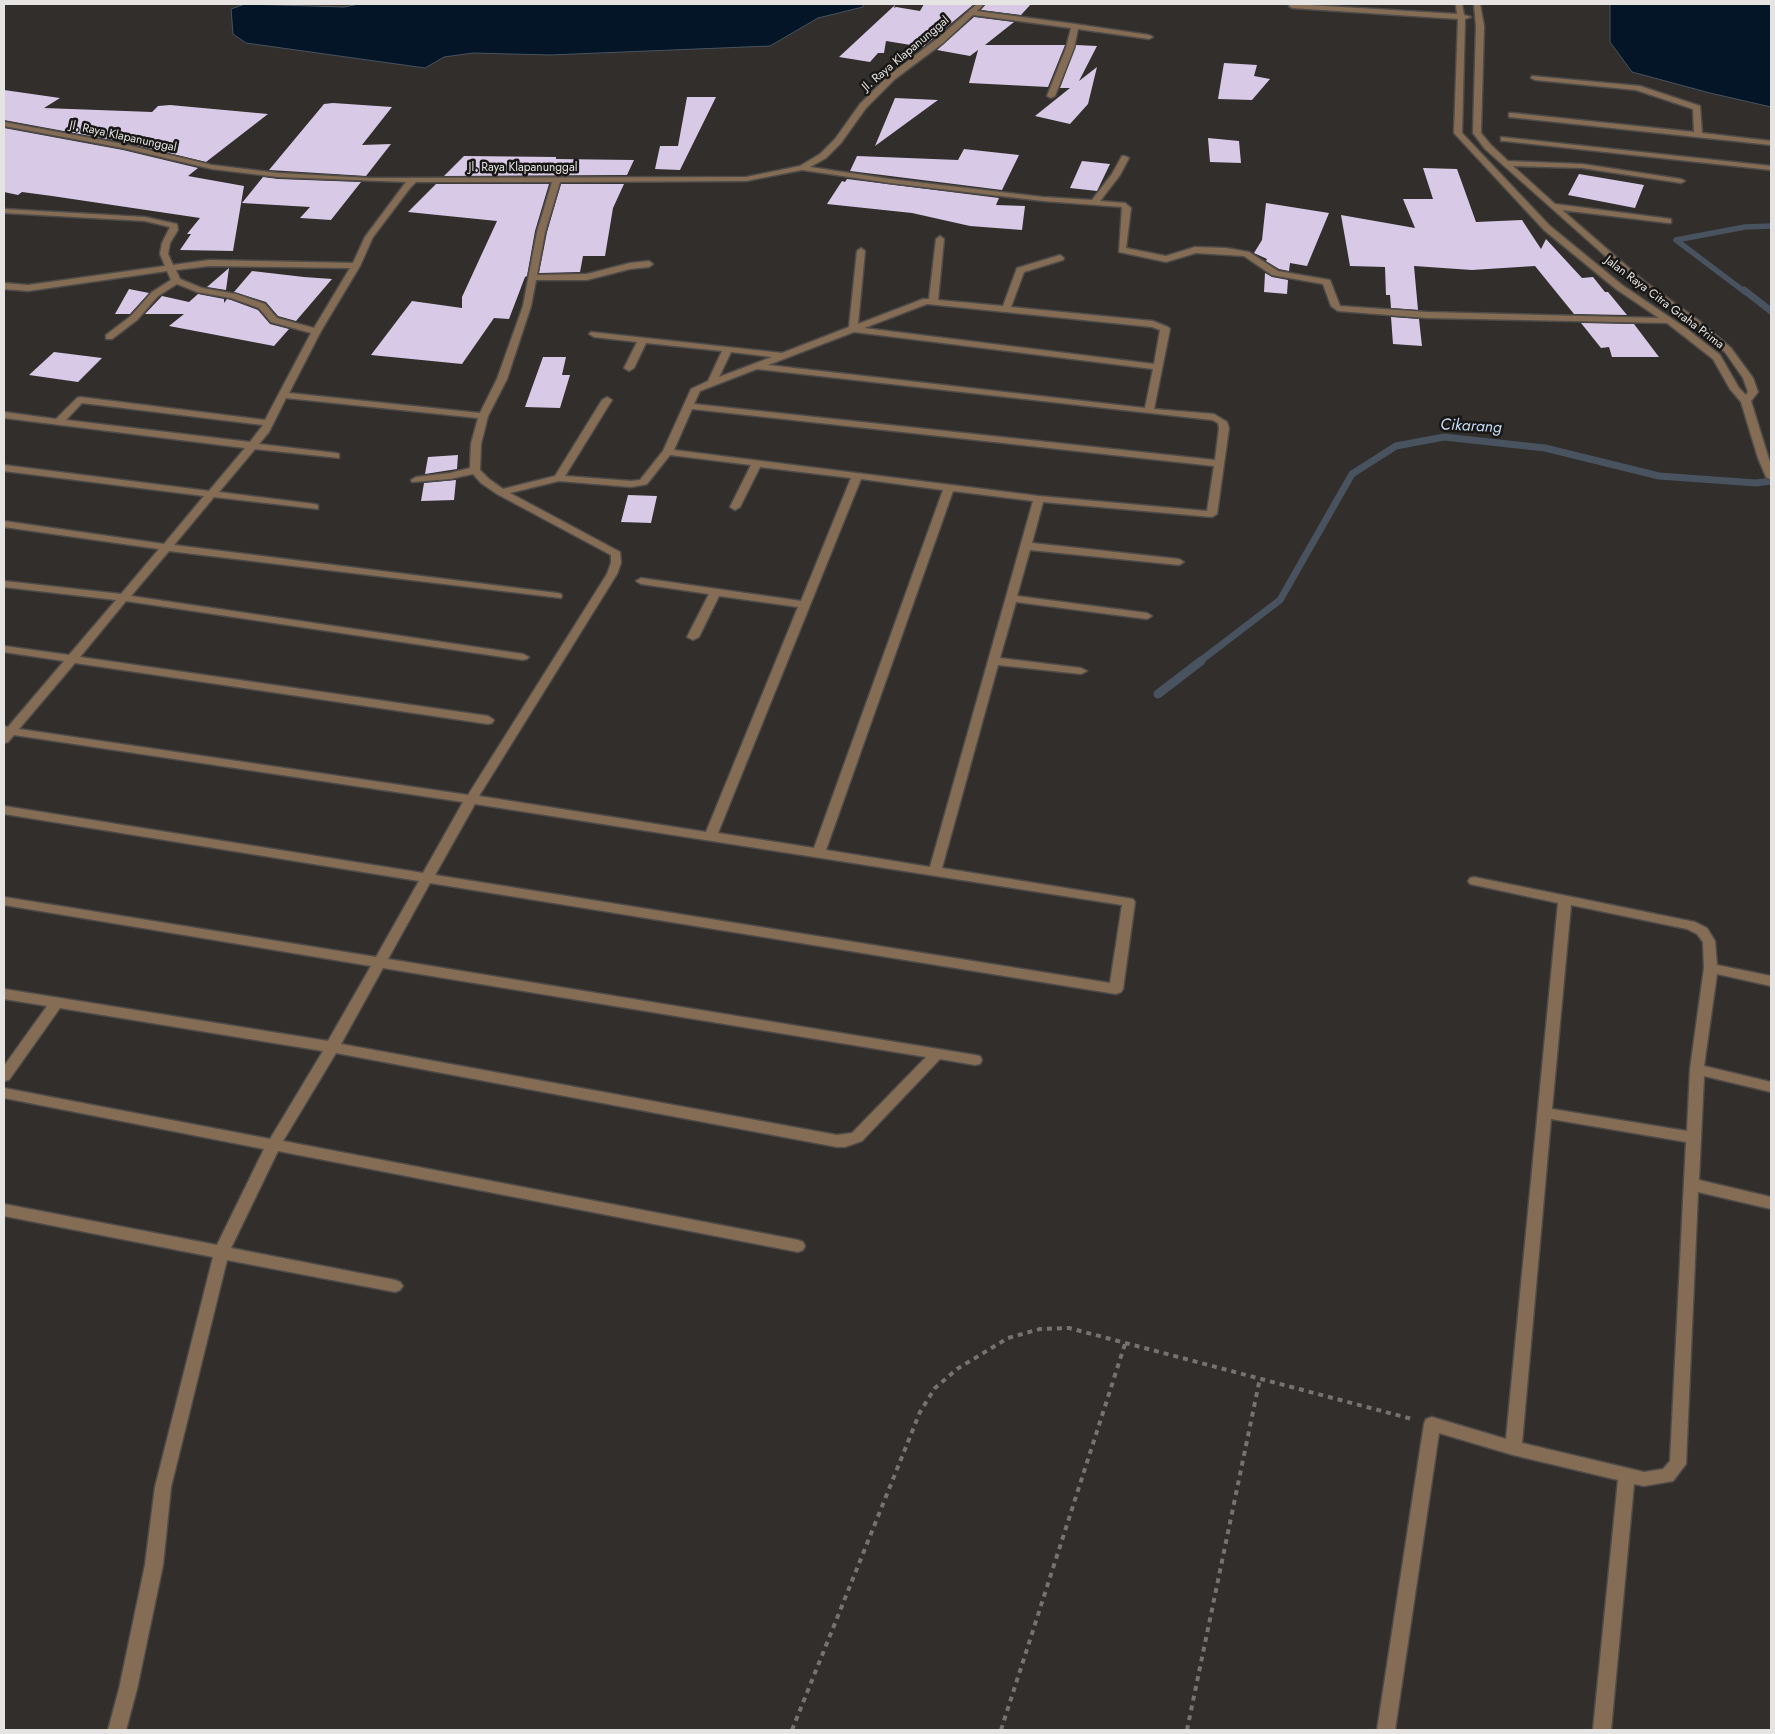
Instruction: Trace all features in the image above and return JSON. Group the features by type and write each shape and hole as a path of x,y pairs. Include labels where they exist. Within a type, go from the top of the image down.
{"street":[{"name":"Jl. Raya Klapanunggal","path":"4,124 123,146 177,160 240,172 336,179 746,179 802,168 823,156 838,141 862,106 892,77 973,13 981,4"},
{"name":"Jalan Raya Citra Graha Prima","path":"1459,4 1461,19 1458,133 1547,228 1619,287 1666,321 1691,336 1717,357 1735,389 1746,401 1763,458 1771,477"},
{"name":"Jalan Raya Citra Graha Prima","path":"1477,4 1480,20 1477,133 1527,183 1642,284 1695,322 1728,350 1748,378 1753,392 1746,401"},
{"path":"1295,9 1480,20"},
{"path":"973,13 1149,37"},
{"path":"1051,96 1070,48 1075,26"},
{"path":"1535,78 1637,88 1697,108 1698,135"},
{"path":"1512,115 1771,143"},
{"path":"1504,139 1771,168"},
{"path":"1094,203 1116,175 1125,158"},
{"path":"1506,163 1582,166 1680,181"},
{"path":"802,168 906,183 1127,206 1122,250 1166,259 1187,251 1203,249 1246,254 1274,273 1327,282 1337,307 1427,315 1666,321"},
{"path":"6,733 125,598 264,432 285,395 316,331 356,266 369,237 407,186 415,179"},
{"path":"117,1730 128,1689 154,1565 163,1487 222,1250 273,1146 332,1047 471,799 612,574 616,563 616,554 501,492 484,481 475,470 476,444 483,416 502,379 527,306 541,232 557,179"},
{"path":"1506,186 1527,183"},
{"path":"1553,206 1668,221"},
{"path":"4,211 145,219 168,223 174,226 174,230 166,243 164,254 176,281 200,290 233,296 262,306 274,320 316,331"},
{"path":"933,302 940,239"},
{"path":"852,329 861,251"},
{"path":"1006,309 1020,270 1060,258"},
{"path":"4,286 28,288 209,263 356,266"},
{"path":"532,277 587,277 630,266 648,264"},
{"path":"109,338 134,318 156,294 176,281"},
{"path":"501,492 559,478 638,484 648,478 668,452 696,389 922,302 1153,324 1162,327 1165,329 1149,411"},
{"path":"852,329 1157,367"},
{"path":"594,334 783,355"},
{"path":"629,368 643,339"},
{"path":"712,382 728,349"},
{"path":"668,452 1039,499 1212,514 1224,428 1222,422 1214,416 1149,411 754,366"},
{"path":"285,395 483,416"},
{"path":"58,422 80,400 268,423"},
{"path":"559,478 607,400"},
{"path":"689,406 1218,463"},
{"path":"4,415 336,456"},
{"path":"735,507 757,463"},
{"path":"4,468 314,507"},
{"path":"416,480 450,476 475,470"},
{"path":"710,837 857,476"},
{"path":"818,854 949,487"},
{"path":"934,872 1039,499"},
{"path":"4,524 166,547 556,596"},
{"path":"1026,546 1179,562"},
{"path":"641,581 804,606"},
{"path":"4,584 125,598 523,657"},
{"path":"693,637 716,592"},
{"path":"1011,598 1147,616"},
{"path":"4,650 488,720"},
{"path":"994,660 1082,671"},
{"path":"4,810 1116,989 1129,902 471,799 6,733"},
{"path":"1386,1730 1432,1424 1513,1448 1644,1479 1667,1476 1678,1464 1697,1069 1711,968 1709,941 1702,931 1690,925 1474,880"},
{"path":"1513,1448 1565,900"},
{"path":"4,901 975,1060"},
{"path":"1711,968 1771,981"},
{"path":"4,994 332,1047 845,1141 856,1137 937,1054"},
{"path":"4,1076 56,1002"},
{"path":"1697,1069 1771,1088"},
{"path":"4,1093 798,1246"},
{"path":"1546,1113 1695,1138"},
{"path":"1691,1184 1771,1203"},
{"path":"4,1210 222,1250 395,1286"},
{"path":"1602,1730 1627,1475"}],"path":[{"path":"792,1730 920,1412 935,1388 957,1369 1008,1338 1040,1330 1069,1328 1432,1424"},
{"path":"1001,1730 1125,1344"},
{"path":"1188,1730 1260,1378"}],"water":[{"path":"245,4 344,7 359,4 863,4 863,7 818,18 770,46 550,55 473,53 444,57 425,68 246,43 233,34 231,9"},
{"path":"1610,4 1771,4 1771,107 1632,72 1610,42"}],"building":[{"path":"924,4 974,4 923,47 886,41 884,53 878,53 870,62 839,57 895,5 894,8 920,11"},
{"path":"986,4 1031,4 1021,15 981,10"},
{"path":"974,17 1014,22 985,45 1065,45 1048,87 969,83 978,50 970,56 937,50"},
{"path":"1076,45 1097,46 1079,81 1097,67 1088,104 1070,124 1035,116 1070,88 1060,88"},
{"path":"1224,63 1257,65 1254,76 1270,79 1252,100 1218,99"},
{"path":"4,90 60,98 44,108 152,112 158,106 170,105 268,114 206,162 123,142 4,120"},
{"path":"687,97 716,97 680,170 655,169 660,146 678,146"},
{"path":"895,98 938,100 875,146"},
{"path":"324,104 392,107 362,145 391,144 366,176 269,170"},
{"path":"4,128 123,150 198,168 188,176 244,186 233,251 180,250 191,234 187,234 200,218 22,192 18,195 4,192"},
{"path":"1208,138 1239,141 1241,163 1210,162"},
{"path":"964,149 1019,155 1002,190 850,171 857,156 958,160"},
{"path":"464,156 634,160 627,175 444,176"},
{"path":"1082,161 1110,164 1097,191 1070,188"},
{"path":"1423,168 1457,169 1476,222 1522,220 1541,249 1546,239 1582,278 1593,277 1627,315 1574,314 1535,266 1472,270 1414,266 1418,310 1391,308 1390,295 1386,295 1385,267 1350,266 1341,215 1415,228 1403,199 1433,199"},
{"path":"1579,174 1644,185 1635,208 1568,195"},
{"path":"263,177 361,182 331,220 300,218 310,207 242,203"},
{"path":"847,179 999,198 996,205 1025,206 1022,230 970,226 912,213 827,204 842,181 845,182"},
{"path":"436,184 549,184 535,231 527,276 509,319 494,318 462,364 371,355 412,301 462,308 462,297 497,221 408,212"},
{"path":"561,184 624,184 613,208 605,256 583,256 580,272 539,273 547,232"},
{"path":"1266,203 1329,213 1307,266 1290,263 1289,271 1279,269 1266,261 1267,259 1254,253 1262,240"},
{"path":"229,268 226,290 207,287"},
{"path":"252,271 332,279 296,321 278,316 266,302 234,292"},
{"path":"1265,273 1272,277 1288,280 1287,294 1264,292"},
{"path":"129,289 149,293 130,314 115,314"},
{"path":"198,294 224,299 224,303 227,299 231,300 258,310 270,324 289,329 274,346 169,326 184,314 145,314 162,296 189,302"},
{"path":"1391,317 1419,319 1422,346 1393,344"},
{"path":"1581,323 1634,324 1659,357 1612,357 1609,347 1601,348"},
{"path":"54,352 102,358 78,382 29,375"},
{"path":"543,357 566,357 562,375 570,375 560,408 525,407"},
{"path":"458,455 457,469 425,474 428,457"},
{"path":"456,480 454,500 421,501 424,483"},
{"path":"628,495 657,496 651,523 621,522"}],"waterway":[{"name":"Cikarang","path":"1745,292 1676,240 1745,227 1771,226"},
{"name":"Cikarang","path":"1744,290 1771,311"},
{"name":"Cikarang","path":"1199,662 1280,600 1352,474 1396,446 1444,437 1545,448 1659,476 1756,483 1771,481"},
{"name":"Cikarang","path":"1158,694 1201,661"}]}
